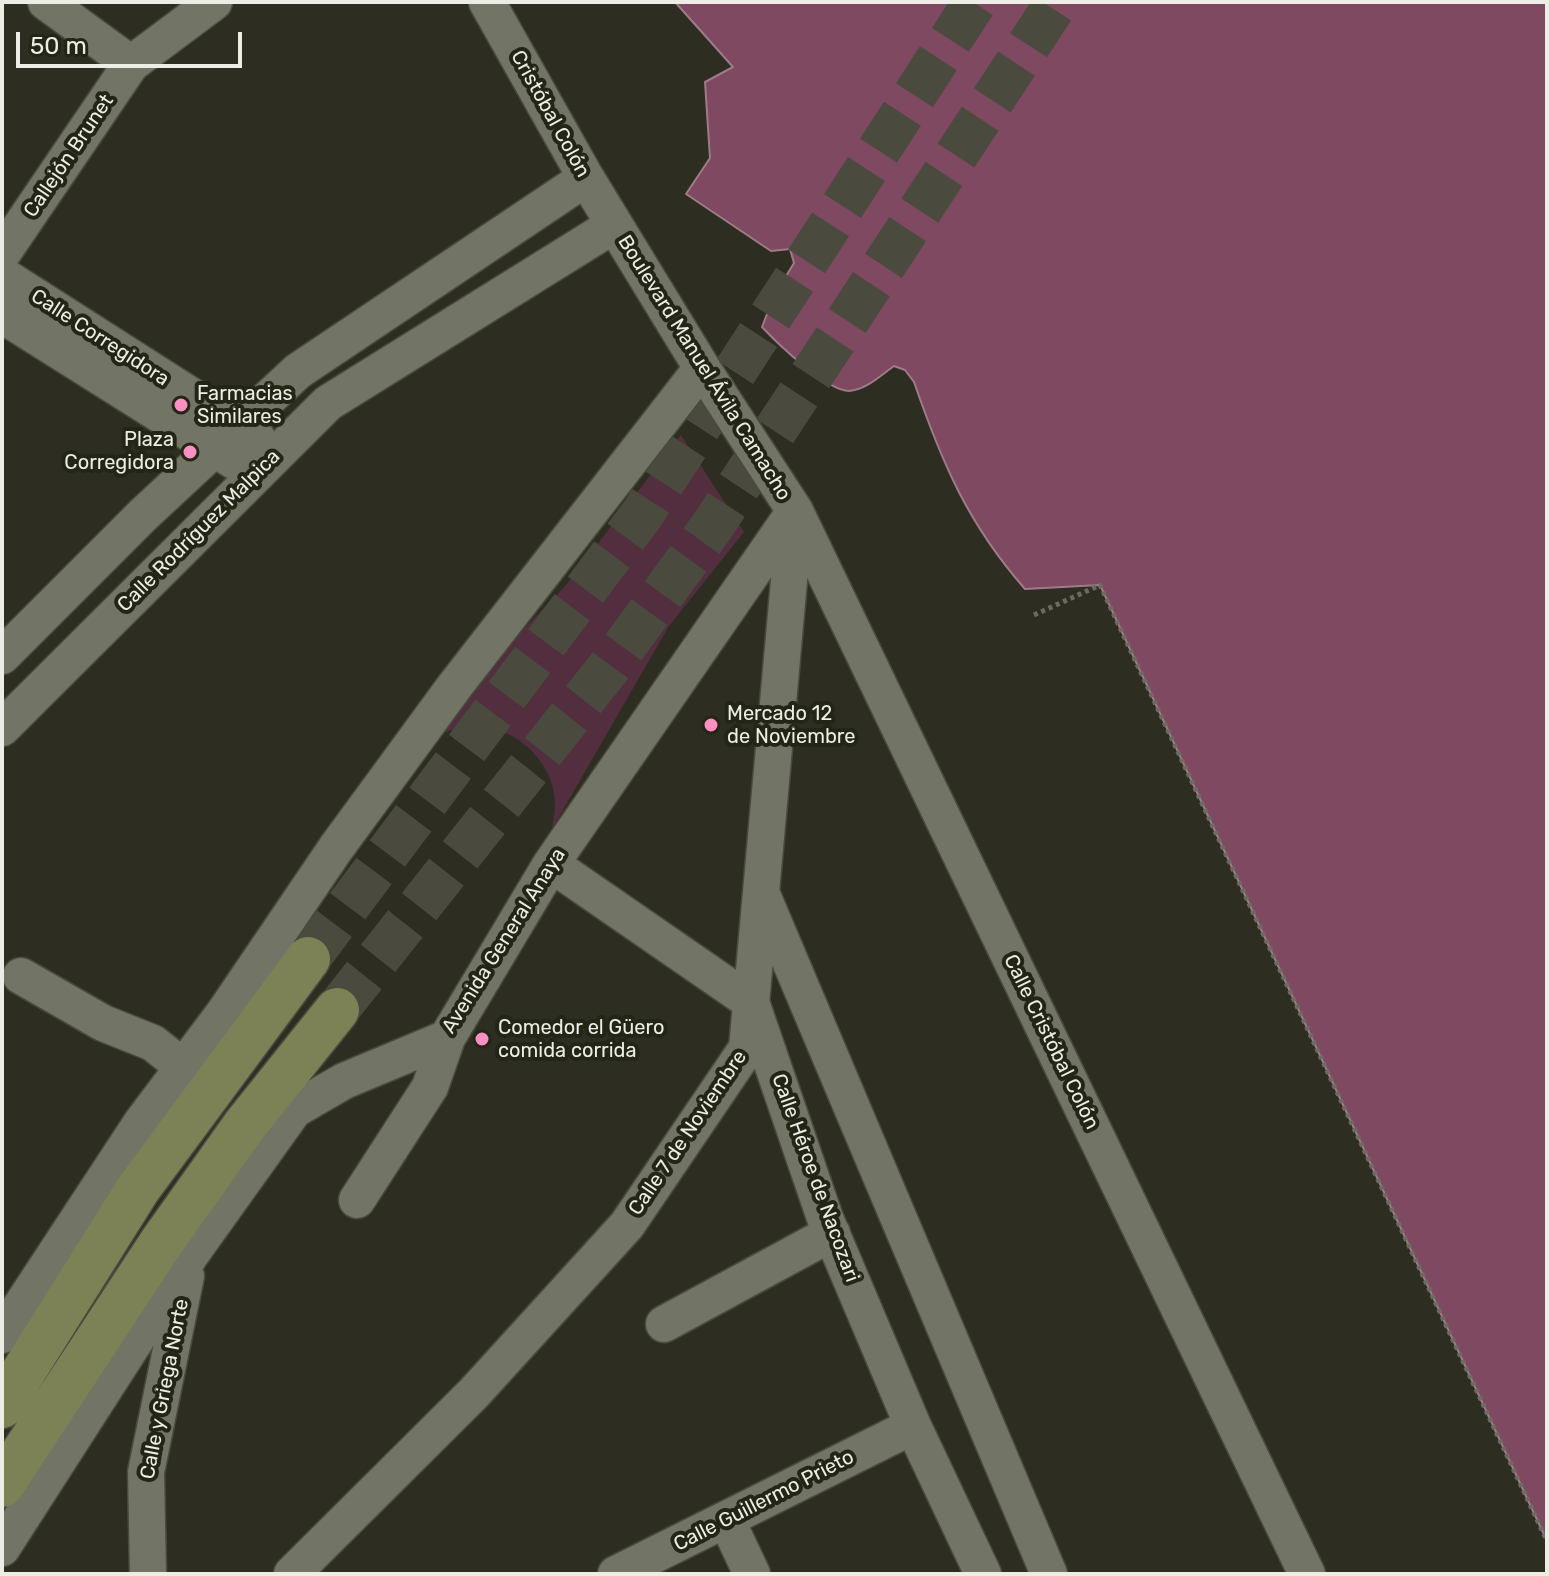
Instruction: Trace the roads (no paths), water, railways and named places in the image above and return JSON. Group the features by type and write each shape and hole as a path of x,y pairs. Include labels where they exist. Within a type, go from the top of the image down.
{"main road":[{"path":"2,1406 138,1189 308,959"},
{"path":"2,1485 178,1220 245,1125 337,1010"}],"street":[{"path":"46,2 131,64"},
{"name":"Callejón Brunet","path":"2,254 131,64 214,2"},
{"name":"Cristóbal Colón","path":"487,2 614,225"},
{"path":"2,656 143,515 298,371 586,178"},
{"name":"Boulevard Manuel Ávila Camacho","path":"614,225 795,511"},
{"name":"Calle Rodríguez Malpica","path":"2,728 328,403 614,225"},
{"name":"Calle Corregidora","path":"2,275 227,437 268,463"},
{"name":"Calle Corregidora","path":"2,315 227,437"},
{"path":"2,1335 142,1122 224,1013 336,848 454,687 702,368"},
{"name":"Avenida General Anaya","path":"2,1548 191,1254 294,1110 344,1081 447,1038 551,864 795,511"},
{"name":"Calle 7 de Noviembre","path":"292,1574 474,1393 627,1225 747,1048 795,511"},
{"name":"Calle Cristóbal Colón","path":"795,511 1307,1574"},
{"path":"551,864 751,1002"},
{"path":"761,892 1049,1574"},
{"path":"21,976 103,1023 153,1043 183,1067"},
{"name":"Calle Héroe de Nacozari","path":"751,1002 832,1233 913,1426 983,1574"},
{"path":"357,1200 430,1087 447,1038"},
{"path":"664,1324 832,1233"},
{"name":"Calle y Griega Norte","path":"148,1574 146,1472 191,1254"},
{"name":"Calle Guillermo Prieto","path":"616,1574 913,1426"},
{"path":"727,1521 752,1574"}],"tunnel":[{"path":"308,959 643,513 975,2"},
{"path":"337,1010 610,666 713,525 1057,2"}],"place":[{"name":"Farmacias Similares","path":"181,405"},
{"name":"Plaza Corregidora","path":"190,452"},
{"name":"Mercado 12 de Noviembre","path":"711,725"},
{"name":"Comedor el Güero comida corrida","path":"482,1039"}]}
